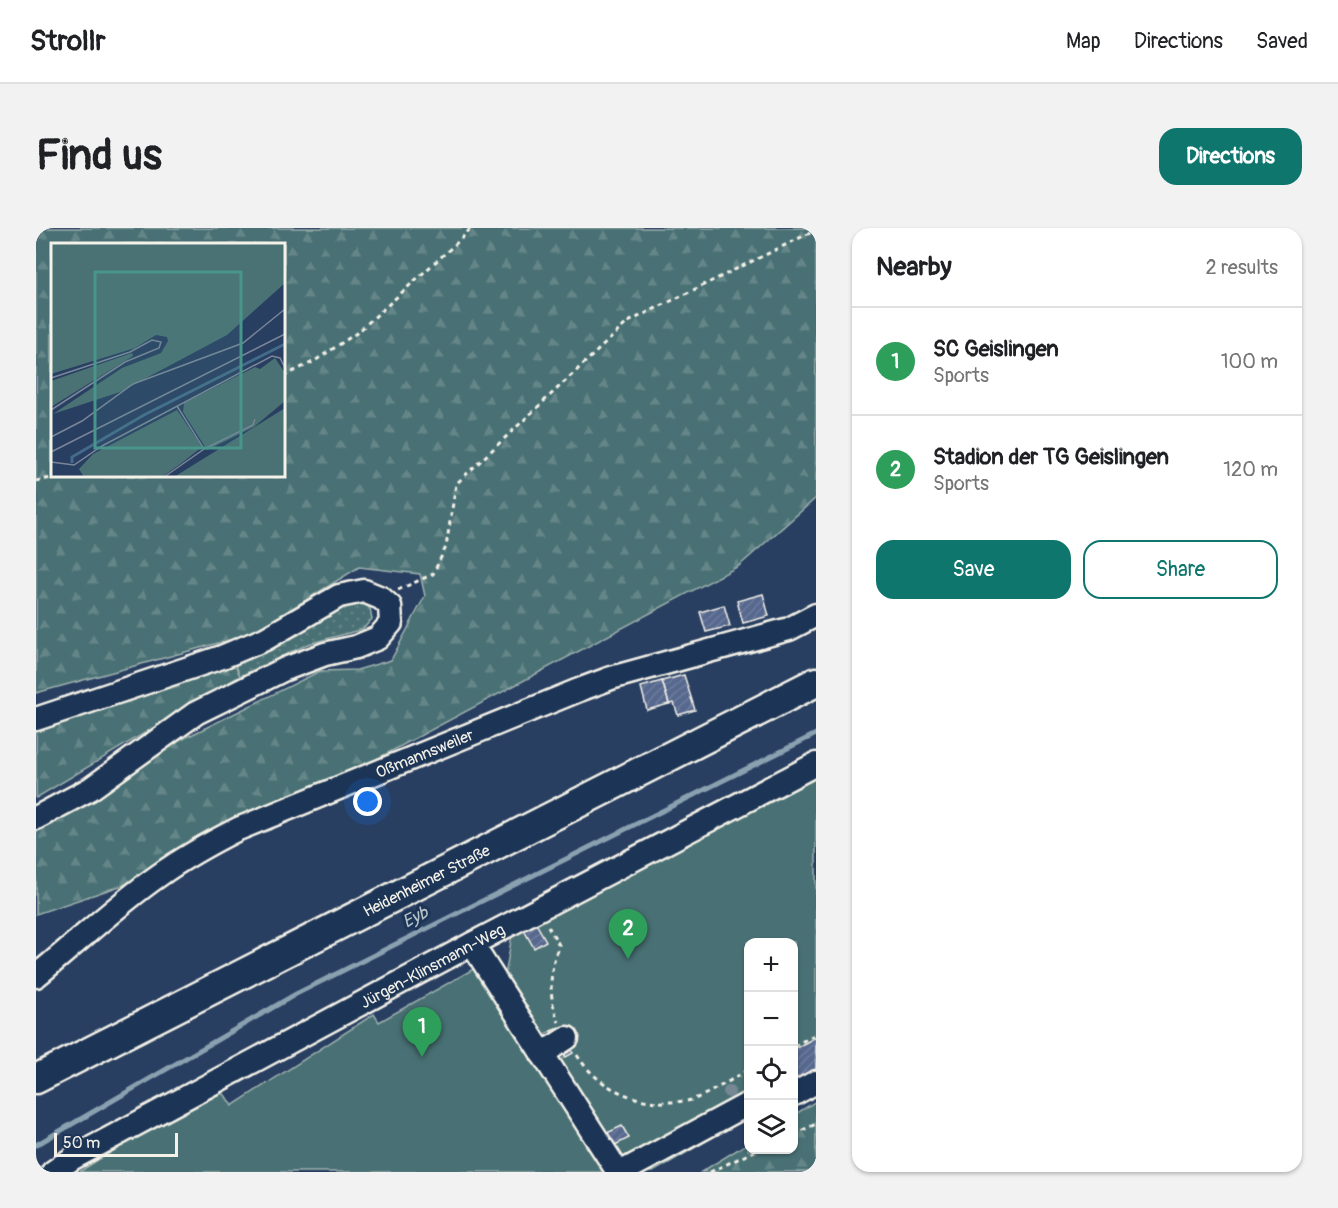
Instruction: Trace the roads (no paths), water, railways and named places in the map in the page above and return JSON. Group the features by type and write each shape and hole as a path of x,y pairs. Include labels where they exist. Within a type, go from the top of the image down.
{"main road":[{"name":"Heidenheimer Straße","path":"36,1079 816,682"}],"street":[{"path":"36,719 222,657 265,639 339,596 364,591 381,597 390,606 391,622 378,638 285,669 196,713 90,789 36,818"},
{"name":"Oßmannsweiler","path":"36,976 119,905 156,877 198,849 238,829 611,678 789,629 816,615"},
{"name":"Jürgen-Klinsmann-Weg","path":"53,1172 73,1158 472,944 816,764"},
{"path":"472,944 618,1172"},
{"path":"542,1054 567,1038"},
{"path":"798,1092 816,1082"},
{"path":"622,1172 744,1106"}],"waterway":[{"name":"Eyb","path":"36,1145 296,994 816,734"}],"place":[{"name":"Stadion der TG Geislingen","path":"628,959"},
{"name":"SC Geislingen","path":"422,1057"}]}
